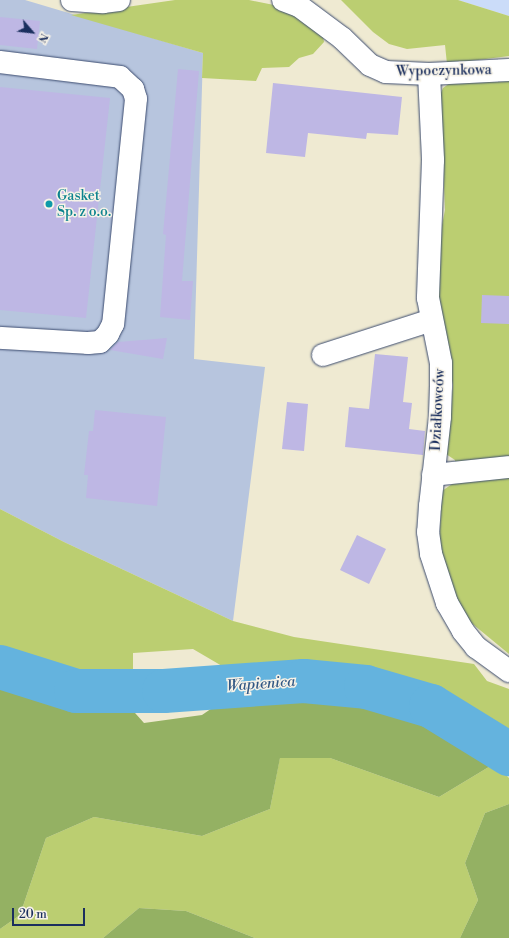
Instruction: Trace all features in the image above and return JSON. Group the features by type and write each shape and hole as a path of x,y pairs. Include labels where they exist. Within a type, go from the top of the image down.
{"street":[{"path":"72,0 103,2 119,0"},
{"name":"Wypoczynkowa","path":"283,0 299,6 318,19 342,38 370,65 386,72 429,74 509,70"},
{"path":"0,62 120,77 133,89 136,99 113,324 108,334 100,342 88,343 8,336 0,338"},
{"name":"Działkowców","path":"429,74 433,167 428,298 441,363 441,386 428,532 431,554 447,603 476,647 509,671"},
{"path":"323,355 432,320"},
{"path":"433,475 509,467"}],"shaded area":[{"path":"0,0 25,0 203,53 194,359 265,367 233,621 64,542 0,509"},
{"path":"458,0 509,0 509,16"}],"green space":[{"path":"175,0 249,0 274,5 299,16 322,31 324,42 313,54 299,58 289,67 262,68 256,81 202,78 203,53 71,15"},
{"path":"341,0 458,0 509,16 509,56 447,64 445,45 407,49 389,44 373,32"},
{"path":"509,81 509,654 469,621 449,583 439,547 442,491 455,482 455,460 446,454 453,385 436,310 439,240 445,210 440,95 443,88 450,83"},
{"path":"0,509 64,542 233,621 294,637 474,664 487,681 509,689 509,735 440,698 376,677 222,666 193,649 133,653 133,672 76,675 0,653"},
{"path":"0,687 75,704 127,704 144,723 202,715 234,693 349,697 421,717 502,759 439,797 330,758 280,758 270,809 202,836 94,817 46,838 20,915 0,929"},
{"path":"280,757 330,758 439,797 502,759 502,771 509,778 509,804 485,813 465,863 478,900 460,938 255,938 186,911 139,908 103,938 0,938 0,929 20,915 46,838 94,817 202,836 270,809"},
{"path":"509,804 509,938 460,938 478,900 465,863 485,813"},
{"path":"139,908 186,911 255,938 103,938"}],"building":[{"path":"0,17 40,21 37,49 0,45"},
{"path":"178,69 199,71 182,281 193,281 190,320 160,317 166,235 163,234"},
{"path":"273,83 402,97 398,135 367,133 366,139 308,133 305,157 266,153"},
{"name":"Gasket Sp. z o.o.","path":"0,87 110,98 86,318 0,310"},
{"path":"482,295 509,296 509,324 481,323"},
{"path":"167,338 163,359 110,350 118,342"},
{"path":"375,354 408,357 403,402 412,403 409,429 425,431 423,455 345,447 349,407 369,409"},
{"path":"287,402 308,404 304,451 282,449"},
{"path":"95,410 166,417 157,506 86,498 88,475 84,475 89,431 93,431"},
{"path":"357,535 386,549 369,584 340,570"}],"waterway":[{"name":"Wapienica","path":"0,667 76,691 164,691 304,681 366,687 431,706 509,754"}],"place":[{"name":"Gasket Sp. z o.o.","path":"49,204"}]}
